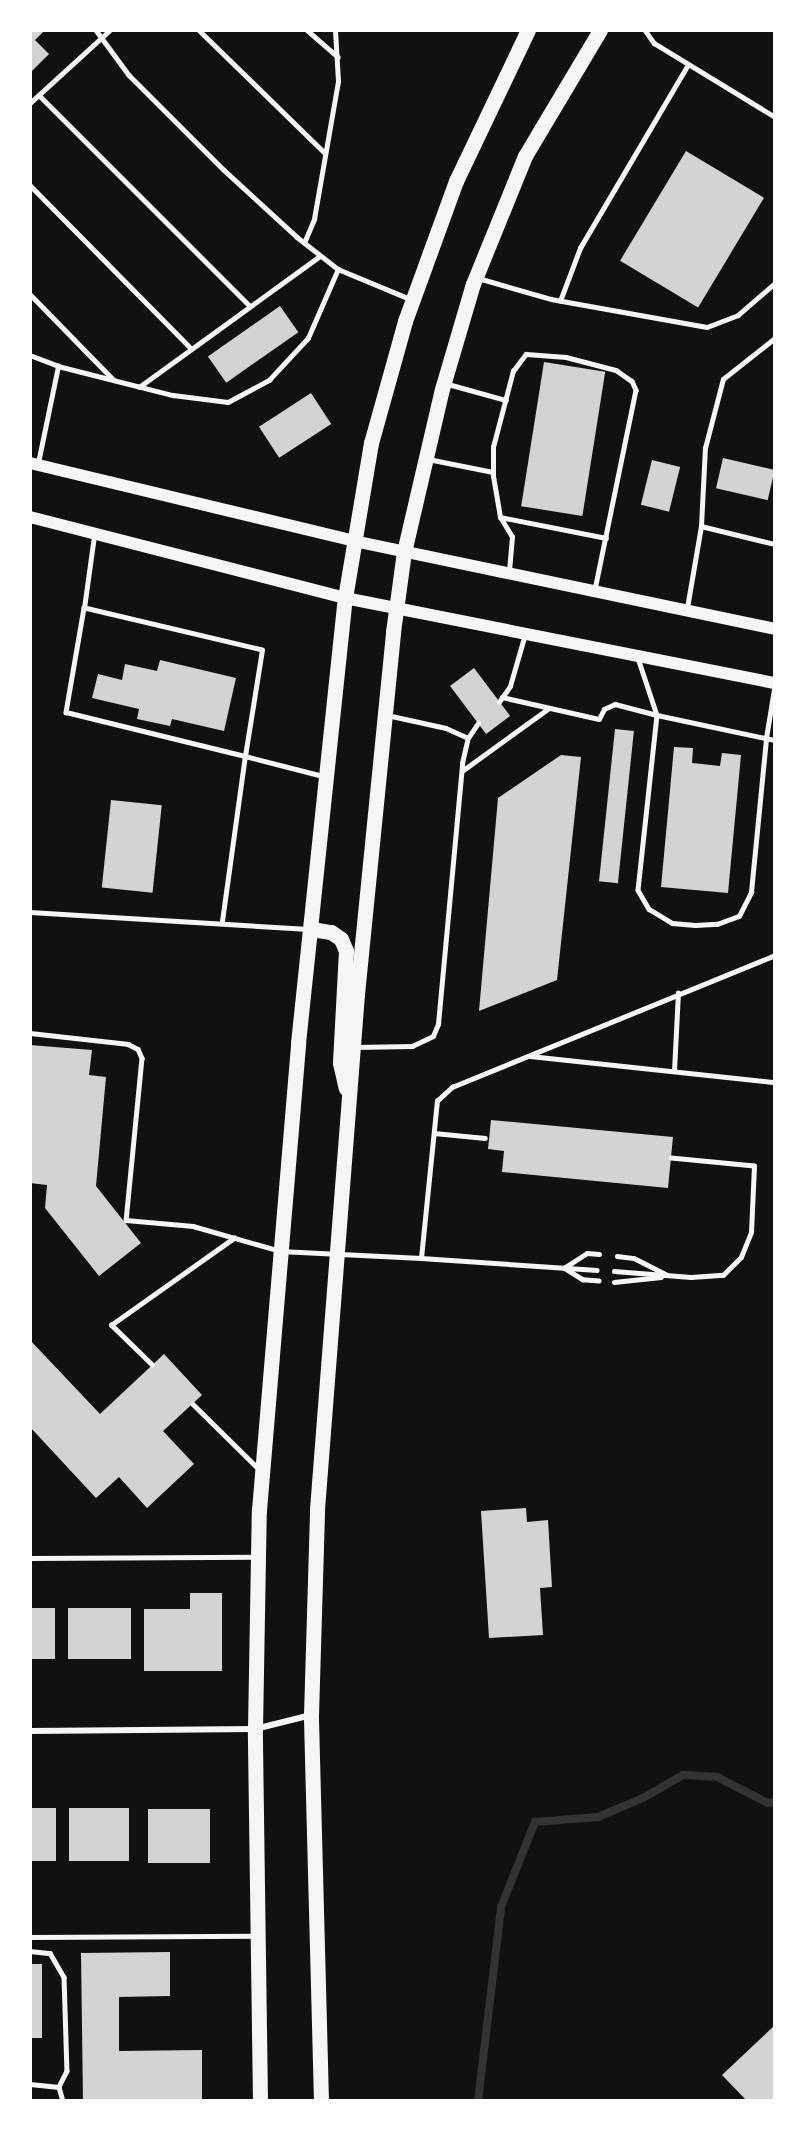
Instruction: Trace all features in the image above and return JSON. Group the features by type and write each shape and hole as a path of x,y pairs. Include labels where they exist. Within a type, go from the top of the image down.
{"main road":[{"path":"260,2101 255,1729 262,1472 280,1251 345,598 371,443 413,300 456,181 528,30"},
{"path":"347,1046 404,552 444,383 476,278 525,156 600,30"},
{"path":"34,464 354,541 775,629"},
{"path":"30,517 345,598 775,683"},
{"path":"311,929 330,932 341,939 346,951 349,1099 317,1509 311,1714 321,2101"}],"street":[{"path":"30,1731 255,1729 311,1714"}],"lane":[{"path":"96,30 129,75 216,162 304,243 338,269 413,300"},
{"path":"30,103 110,30"},
{"path":"199,30 325,153"},
{"path":"307,30 338,57"},
{"path":"304,243 314,219 338,81 336,30"},
{"path":"645,30 654,43 775,117"},
{"path":"560,301 580,248 688,65"},
{"path":"39,95 250,306"},
{"path":"30,185 191,348"},
{"path":"139,387 320,256"},
{"path":"30,355 58,366 139,387 228,402 269,380 308,338 338,269"},
{"path":"476,278 560,301 707,327 738,315 775,283"},
{"path":"30,294 114,380"},
{"path":"687,611 701,526 705,448 723,379 775,338"},
{"path":"509,574 512,537 500,517 493,472 493,447 513,371 526,354 566,357 616,370 632,381 635,406 594,592"},
{"path":"34,464 58,366"},
{"path":"444,383 506,400"},
{"path":"426,459 493,472"},
{"path":"500,517 606,538"},
{"path":"701,526 775,544"},
{"path":"94,534 66,712 326,776"},
{"path":"84,608 262,650 244,756 222,921"},
{"path":"525,634 510,686 501,700 598,719 604,709 615,704 775,740"},
{"path":"637,656 657,715 638,890 649,909 672,923 717,924 739,916 747,900 766,738 775,683"},
{"path":"462,771 549,708"},
{"path":"384,715 446,728 468,738"},
{"path":"347,1046 412,1046 433,1035 438,1024 462,771 468,738 478,723"},
{"path":"30,912 222,921 311,929"},
{"path":"421,1258 437,1101 452,1087 775,955"},
{"path":"674,1071 678,993"},
{"path":"30,1033 128,1044 138,1049 142,1058 126,1220 193,1226 280,1251 597,1270"},
{"path":"528,1055 775,1082"},
{"path":"434,1133 485,1138"},
{"path":"614,1282 668,1276 723,1275 741,1257 751,1232 754,1166 671,1158"},
{"path":"152,1365 111,1325 234,1238"},
{"path":"564,1268 587,1253 599,1254"},
{"path":"617,1256 634,1258 668,1276"},
{"path":"564,1268 583,1280 598,1281"},
{"path":"614,1271 668,1276"},
{"path":"193,1404 262,1472"},
{"path":"30,1558 258,1557"},
{"path":"30,1937 258,1936"},
{"path":"30,1951 51,1953 64,1977 67,2071 59,2088 63,2101"},
{"path":"30,2084 59,2088"}],"building":[{"path":"30,30 45,30 35,40 49,54 30,73"},
{"path":"686,151 764,198 698,308 620,261"},
{"path":"280,306 298,332 226,383 208,356"},
{"path":"544,362 605,372 582,516 521,506"},
{"path":"311,393 331,424 279,458 259,427"},
{"path":"723,458 775,470 768,500 716,488"},
{"path":"652,460 680,467 669,512 641,505"},
{"path":"160,660 236,678 224,731 172,719 170,726 137,719 139,709 92,698 98,674 122,680 125,664 157,671"},
{"path":"474,668 510,716 486,734 450,686"},
{"path":"615,729 634,731 618,883 599,881"},
{"path":"674,747 693,748 692,763 720,766 722,753 741,755 728,893 661,887"},
{"path":"561,755 581,757 557,980 479,1011 498,798"},
{"path":"111,800 162,805 153,893 102,888"},
{"path":"30,1045 92,1050 89,1075 106,1077 96,1186 141,1243 99,1276 45,1208 47,1185 30,1183"},
{"path":"491,1120 673,1137 668,1188 502,1172 504,1151 488,1149"},
{"path":"30,1340 100,1414 164,1354 202,1395 163,1431 194,1464 147,1508 119,1477 96,1498 30,1427"},
{"path":"526,1508 527,1522 548,1520 552,1587 540,1588 543,1635 489,1638 481,1511"},
{"path":"190,1593 222,1593 222,1671 144,1671 144,1609 190,1609"},
{"path":"30,1608 55,1608 55,1659 30,1659"},
{"path":"68,1608 131,1608 131,1659 68,1659"},
{"path":"30,1808 56,1808 56,1861 30,1861"},
{"path":"69,1808 129,1808 129,1861 69,1861"},
{"path":"148,1809 210,1809 210,1863 148,1863"},
{"path":"170,1952 170,1996 119,1997 119,2051 202,2050 202,2101 83,2101 81,1953"},
{"path":"30,1964 42,1964 42,2038 30,2038"},
{"path":"775,2025 775,2101 747,2101 722,2075"}],"waterway":[{"path":"478,2101 501,1907 535,1822 598,1817 643,1798 683,1775 717,1777 768,1803 775,1802"}]}
